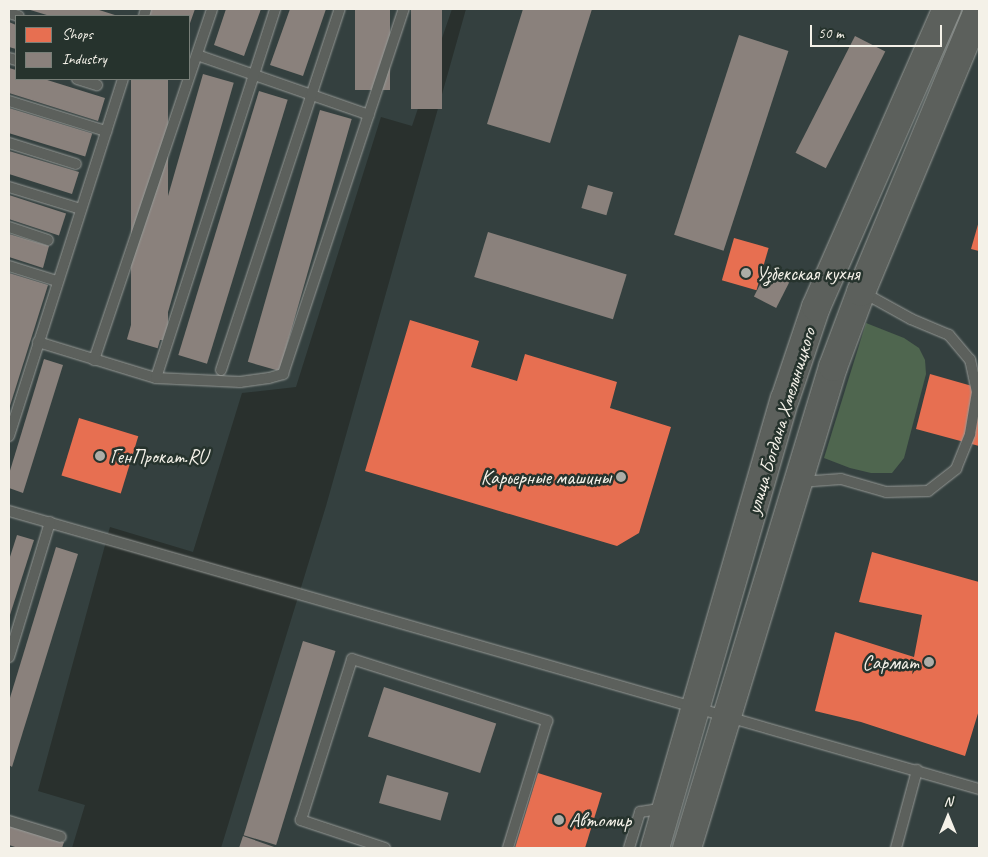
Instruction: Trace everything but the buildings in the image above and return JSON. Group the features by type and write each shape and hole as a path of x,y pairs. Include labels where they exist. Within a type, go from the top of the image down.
{"highway":[{"name":"улица Богдана Хмельницкого","path":"655,848 785,399 816,307 947,9"},
{"name":"улица Богдана Хмельницкого","path":"687,848 796,482 820,408 861,292 979,9"},
{"path":"785,399 820,408"}],"lane":[{"path":"190,76 212,9"},
{"path":"156,378 275,9"},
{"path":"220,370 340,9"},
{"path":"38,342 156,378 240,382 283,374 404,9"},
{"path":"197,55 369,115"},
{"path":"80,80 97,85"},
{"path":"9,436 123,80"},
{"path":"94,360 189,80"},
{"path":"9,101 106,130"},
{"path":"9,143 76,164"},
{"path":"9,187 81,209"},
{"path":"9,228 48,240"},
{"path":"9,266 58,281"},
{"path":"796,482 840,479 886,492 928,491 956,468 970,434 977,392 970,360 949,335 911,319 861,292"},
{"path":"9,510 979,789"},
{"path":"9,657 50,522"},
{"path":"386,848 301,820 352,659 547,721 508,848"},
{"path":"896,848 917,770"},
{"path":"629,848 640,812 667,808"},
{"path":"9,821 61,837"}],"shaded area":[{"path":"9,9 452,9 412,126 381,117 296,387 242,393 193,552 110,527 38,791 85,805 72,848 9,848"},
{"path":"466,9 979,9 979,848 221,848 326,506"}],"green space":[{"path":"866,323 904,338 919,348 925,360 926,374 904,458 892,473 871,473 850,468 824,458"}],"place":[{"name":"Узбекская кухня","path":"746,273"},
{"name":"ГенПрокат.RU","path":"100,456"},
{"name":"Карьерные машины","path":"621,477"},
{"name":"Сармат","path":"929,662"},
{"name":"Автомир","path":"559,820"}]}
